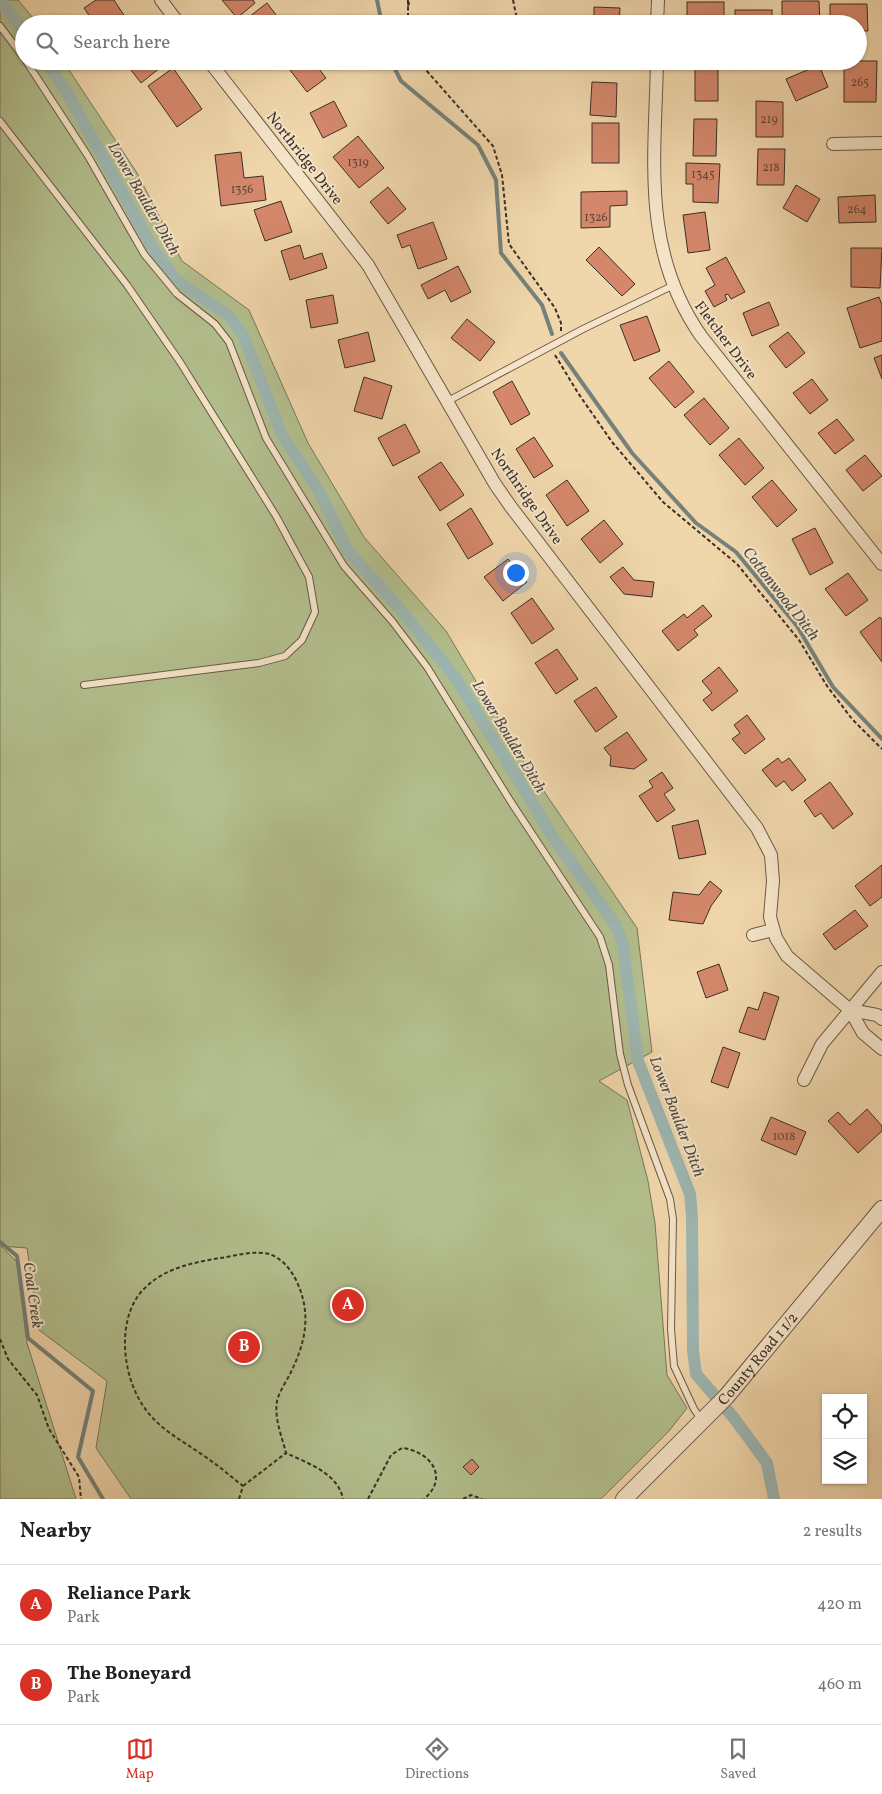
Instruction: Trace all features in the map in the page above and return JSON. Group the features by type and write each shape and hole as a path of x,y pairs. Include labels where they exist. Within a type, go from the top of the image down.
{"street":[{"path":"161,0 172,15"},
{"path":"657,15 658,0"},
{"name":"Northridge Drive","path":"216,70 368,264 495,484 511,507 598,618 766,844 773,868 769,908 773,930 788,956 850,1010 863,1033 882,1050"},
{"name":"Fletcher Drive","path":"657,70 656,213 663,258 679,302 701,336 882,564"},
{"path":"833,144 882,143"},
{"path":"753,935 773,930"},
{"path":"804,1080 822,1044 882,972"},
{"path":"850,1010 877,1014 882,1019"},
{"name":"County Road 1 1/2","path":"624,1499 726,1397 882,1209"}],"lane":[{"path":"0,26 15,46"},
{"path":"32,70 88,156 144,254 161,277 177,294 215,324 229,342 266,438 344,566 392,621 427,666 511,802 600,937 609,966 620,1054 628,1085 671,1206 673,1219 672,1329 674,1366 694,1409 707,1416"},
{"path":"0,121 127,285 180,362 276,516 309,577 316,612 302,640 285,656 258,663 84,685"},
{"path":"448,402 566,338 672,286"}],"path":[{"path":"408,15 409,0"},
{"path":"513,0 516,15"},
{"path":"426,70 493,146 502,175 509,244 555,308 561,323 561,332"},
{"path":"554,353 578,393 612,442 663,502 737,564 799,640 837,699 882,749"},
{"path":"243,1486 203,1455 172,1437 156,1422 139,1399 125,1355 125,1340 131,1309 138,1294 147,1285 170,1271 191,1263 250,1254 268,1254 279,1259 288,1268 296,1280 306,1315 306,1331 299,1355 278,1399 278,1416 286,1453"},
{"path":"0,1339 8,1359 38,1395 49,1429 79,1477 81,1499"},
{"path":"368,1499 391,1454 402,1448 426,1456 434,1466 435,1485 424,1499"},
{"path":"239,1499 243,1486 286,1453"},
{"path":"286,1453 312,1465 329,1476 337,1485 343,1499"},
{"path":"463,1499 471,1494 482,1499"}],"green space":[{"path":"0,0 18,0 30,15 15,15 15,70 69,70 137,173 182,261 249,310 308,443 364,537 446,631 524,762 637,928 652,1052 599,1081 627,1100 648,1181 655,1223 667,1375 687,1408 669,1431 601,1499 131,1499 96,1448 107,1381 39,1330 27,1248 1,1246 17,1262 27,1343 76,1499 0,1499"}],"building":[{"path":"96,0 114,0 124,15 89,15 84,8"},
{"path":"222,0 253,0 255,3 241,15 234,15"},
{"path":"782,1 819,1 820,15 782,15"},
{"path":"687,2 724,2 724,15 687,15"},
{"path":"267,3 276,15 252,15"},
{"path":"830,4 867,4 868,31 867,15 830,15"},
{"path":"594,7 620,8 620,15 594,15"},
{"path":"735,10 772,10 772,15 735,15"},
{"path":"867,61 877,61 876,102 844,102 844,70 867,70"},
{"path":"131,70 157,70 141,83"},
{"path":"170,70 174,70 202,109 177,127 148,86"},
{"path":"290,70 320,70 326,78 307,92"},
{"path":"695,70 718,70 718,101 695,101"},
{"path":"807,70 821,70 828,87 796,101 786,79"},
{"path":"592,82 617,83 616,117 590,115"},
{"path":"334,101 347,126 323,138 310,113"},
{"path":"756,101 783,102 783,137 756,137"},
{"path":"694,119 717,119 716,156 693,156"},
{"path":"592,123 619,123 619,163 592,163"},
{"path":"358,136 384,168 359,188 333,157"},
{"path":"758,149 785,149 784,185 757,185"},
{"path":"241,152 244,178 263,176 266,200 221,206 215,155"},
{"path":"686,163 720,164 718,203 693,202 693,184 686,184"},
{"path":"796,185 820,199 807,222 783,208"},
{"path":"388,187 406,209 388,224 370,202"},
{"path":"627,191 627,205 610,206 610,227 581,228 581,192"},
{"path":"875,195 876,222 839,223 838,197"},
{"path":"281,201 292,232 265,241 254,210"},
{"path":"705,212 710,250 688,253 683,215"},
{"path":"433,222 447,259 418,269 410,245 402,248 397,235"},
{"path":"300,245 304,259 322,253 327,268 290,280 281,251"},
{"path":"599,247 635,284 622,296 586,260"},
{"path":"851,248 882,248 880,288 851,287"},
{"path":"726,257 745,292 731,299 728,294 725,295 727,300 714,307 705,291 715,285 706,268"},
{"path":"458,266 471,292 451,302 445,290 428,299 421,285"},
{"path":"333,295 338,323 311,328 306,300"},
{"path":"879,297 882,305 882,341 860,348 847,308"},
{"path":"769,302 779,325 752,336 743,313"},
{"path":"647,316 660,351 634,361 620,325"},
{"path":"467,319 495,342 480,361 451,338"},
{"path":"368,332 375,361 345,368 338,340"},
{"path":"788,332 805,353 786,368 769,346"},
{"path":"882,355 882,379 874,358"},
{"path":"669,361 694,392 675,408 649,378"},
{"path":"364,377 392,386 382,419 354,411"},
{"path":"812,379 828,400 810,414 793,393"},
{"path":"512,381 530,414 511,425 493,392"},
{"path":"704,398 729,428 710,445 684,415"},
{"path":"837,419 854,440 835,454 818,433"},
{"path":"405,424 420,452 393,466 378,438"},
{"path":"534,437 553,466 534,478 516,449"},
{"path":"739,438 764,468 745,485 719,455"},
{"path":"865,455 882,476 863,491 846,470"},
{"path":"441,462 464,495 440,511 418,477"},
{"path":"567,480 589,511 567,526 546,495"},
{"path":"772,480 797,510 777,527 752,497"},
{"path":"471,508 493,544 468,559 447,524"},
{"path":"604,520 623,544 600,563 581,539"},
{"path":"815,528 833,563 810,575 792,539"},
{"path":"508,559 527,582 503,601 484,577"},
{"path":"623,567 634,580 654,582 652,597 624,594 610,577"},
{"path":"848,573 868,600 846,616 825,589"},
{"path":"532,598 554,629 532,644 511,613"},
{"path":"703,605 712,616 694,630 698,635 678,651 662,631 684,614 687,618"},
{"path":"880,617 882,620 882,662 860,632"},
{"path":"557,649 578,679 556,694 535,663"},
{"path":"719,667 738,691 712,711 703,700 712,693 702,681"},
{"path":"596,687 617,717 596,732 574,701"},
{"path":"747,715 765,739 745,754 732,739 740,733 734,725"},
{"path":"627,732 647,760 634,769 610,766 611,757 604,748"},
{"path":"778,758 782,763 789,758 806,780 792,791 784,781 776,787 762,770"},
{"path":"662,772 673,788 664,794 675,810 657,822 639,796 653,787 649,781"},
{"path":"830,782 853,814 833,829 821,813 815,817 804,801"},
{"path":"698,820 706,854 679,859 672,826"},
{"path":"882,865 882,897 870,906 855,886"},
{"path":"710,881 722,891 711,906 703,924 669,920 673,892 699,895"},
{"path":"855,910 868,926 835,950 823,934"},
{"path":"719,964 728,990 706,998 697,972"},
{"path":"764,992 779,997 765,1040 739,1032 748,1007 758,1010"},
{"path":"723,1047 740,1053 728,1088 711,1082"},
{"path":"867,1109 882,1126 882,1131 858,1153 828,1121 838,1112 850,1125"},
{"path":"771,1117 806,1132 796,1155 761,1140"},
{"path":"472,1459 479,1467 471,1475 463,1467"}],"waterway":[{"name":"Cottonwood Ditch","path":"377,0 380,15"},
{"name":"Lower Boulder Ditch","path":"0,1 15,20"},
{"name":"Lower Boulder Ditch","path":"51,70 65,89 154,250 176,280 230,317 243,335 282,435 320,493 347,550 399,608 455,677 555,840 615,924 623,945 638,1061 690,1194 692,1216 693,1351 696,1374 734,1418 767,1463 774,1499"},
{"name":"Cottonwood Ditch","path":"396,70 401,81 478,145 496,180 501,253 542,305 552,334"},
{"name":"Cottonwood Ditch","path":"561,353 632,453 696,523 736,552 797,626 833,687 882,739"},
{"name":"Coal Creek","path":"0,1242 17,1256 28,1338 93,1391 78,1457 103,1499"}],"place":[{"name":"Reliance Park","path":"348,1305"},
{"name":"The Boneyard","path":"244,1347"}]}
